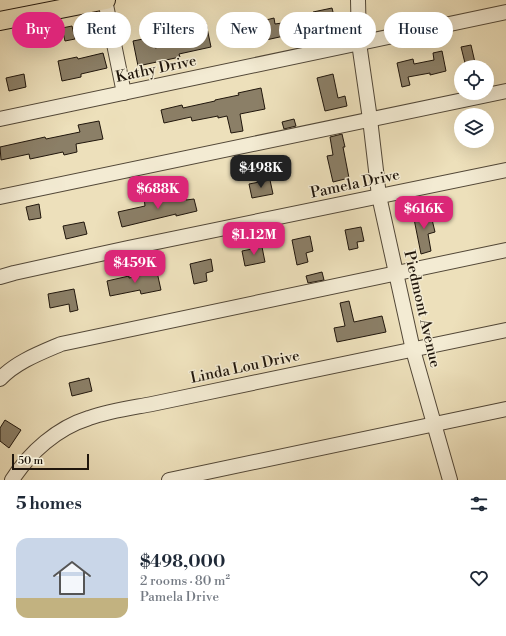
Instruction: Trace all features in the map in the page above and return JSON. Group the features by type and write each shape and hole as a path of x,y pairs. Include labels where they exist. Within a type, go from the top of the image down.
{"main road":[{"path":"0,22 105,0"}],"street":[{"path":"105,0 124,93"},
{"name":"Piedmont Avenue","path":"358,0 358,12"},
{"name":"Kathy Drive","path":"376,39 506,12"},
{"name":"Kathy Drive","path":"0,119 336,48"},
{"name":"Piedmont Avenue","path":"360,48 379,196 395,273 413,350 450,480"},
{"path":"0,197 506,91"},
{"name":"Pamela Drive","path":"0,277 14,272 120,249 506,170"},
{"path":"0,379 6,372 34,356 61,344 506,250"},
{"name":"Linda Lou Drive","path":"12,480 26,461 50,438 62,430 88,418 506,330"},
{"path":"169,480 506,409"}],"building":[{"path":"332,8 333,12 313,12"},
{"path":"274,18 275,24 279,23 279,37 271,39 271,19"},
{"path":"72,26 73,39 65,41 65,27"},
{"path":"208,33 211,47 208,48"},
{"path":"139,40 139,48 206,48 179,54 180,57 138,66 133,41"},
{"path":"471,45 474,60 464,60 461,47"},
{"path":"442,51 446,71 430,75 430,73 408,77 410,85 402,87 397,63 413,59 414,64 434,60 433,53"},
{"path":"103,53 107,68 81,74 81,77 62,81 58,61 77,57 78,59"},
{"path":"24,74 26,87 9,91 6,78"},
{"path":"333,74 338,98 345,96 347,106 325,111 317,78"},
{"path":"261,88 265,109 240,114 243,131 231,133 227,116 218,118 218,116 192,121 191,117 164,123 161,110 182,105 183,108 215,101 239,95 238,93"},
{"path":"294,119 296,126 284,129 282,122"},
{"path":"99,121 103,139 76,144 77,152 64,155 63,152 30,159 29,154 1,160 0,147 45,137 46,139 80,132 78,125"},
{"path":"342,134 349,178 333,182 327,156 333,155 330,137"},
{"path":"270,180 273,194 252,198 249,184"},
{"path":"185,194 186,200 194,199 197,211 176,216 176,214 122,227 118,212 145,206 144,198 157,196 158,200"},
{"path":"39,204 41,218 29,220 26,207"},
{"path":"430,211 435,232 428,234 431,251 421,254 413,214"},
{"path":"84,222 87,234 66,239 63,226"},
{"path":"361,227 364,241 357,242 358,248 349,250 345,230"},
{"path":"310,236 313,251 306,253 308,262 297,265 292,240"},
{"path":"262,247 265,262 245,266 242,251"},
{"path":"211,259 213,271 206,273 207,281 194,284 190,264"},
{"path":"157,272 161,290 141,294 140,290 110,296 107,281"},
{"path":"322,272 324,280 308,283 306,276"},
{"path":"74,289 78,310 70,312 69,304 50,308 48,294"},
{"path":"349,301 354,322 382,316 386,332 337,342 334,328 345,326 340,303"},
{"path":"89,378 92,391 72,396 69,383"},
{"path":"5,420 21,430 9,448 0,441 0,428"}]}
